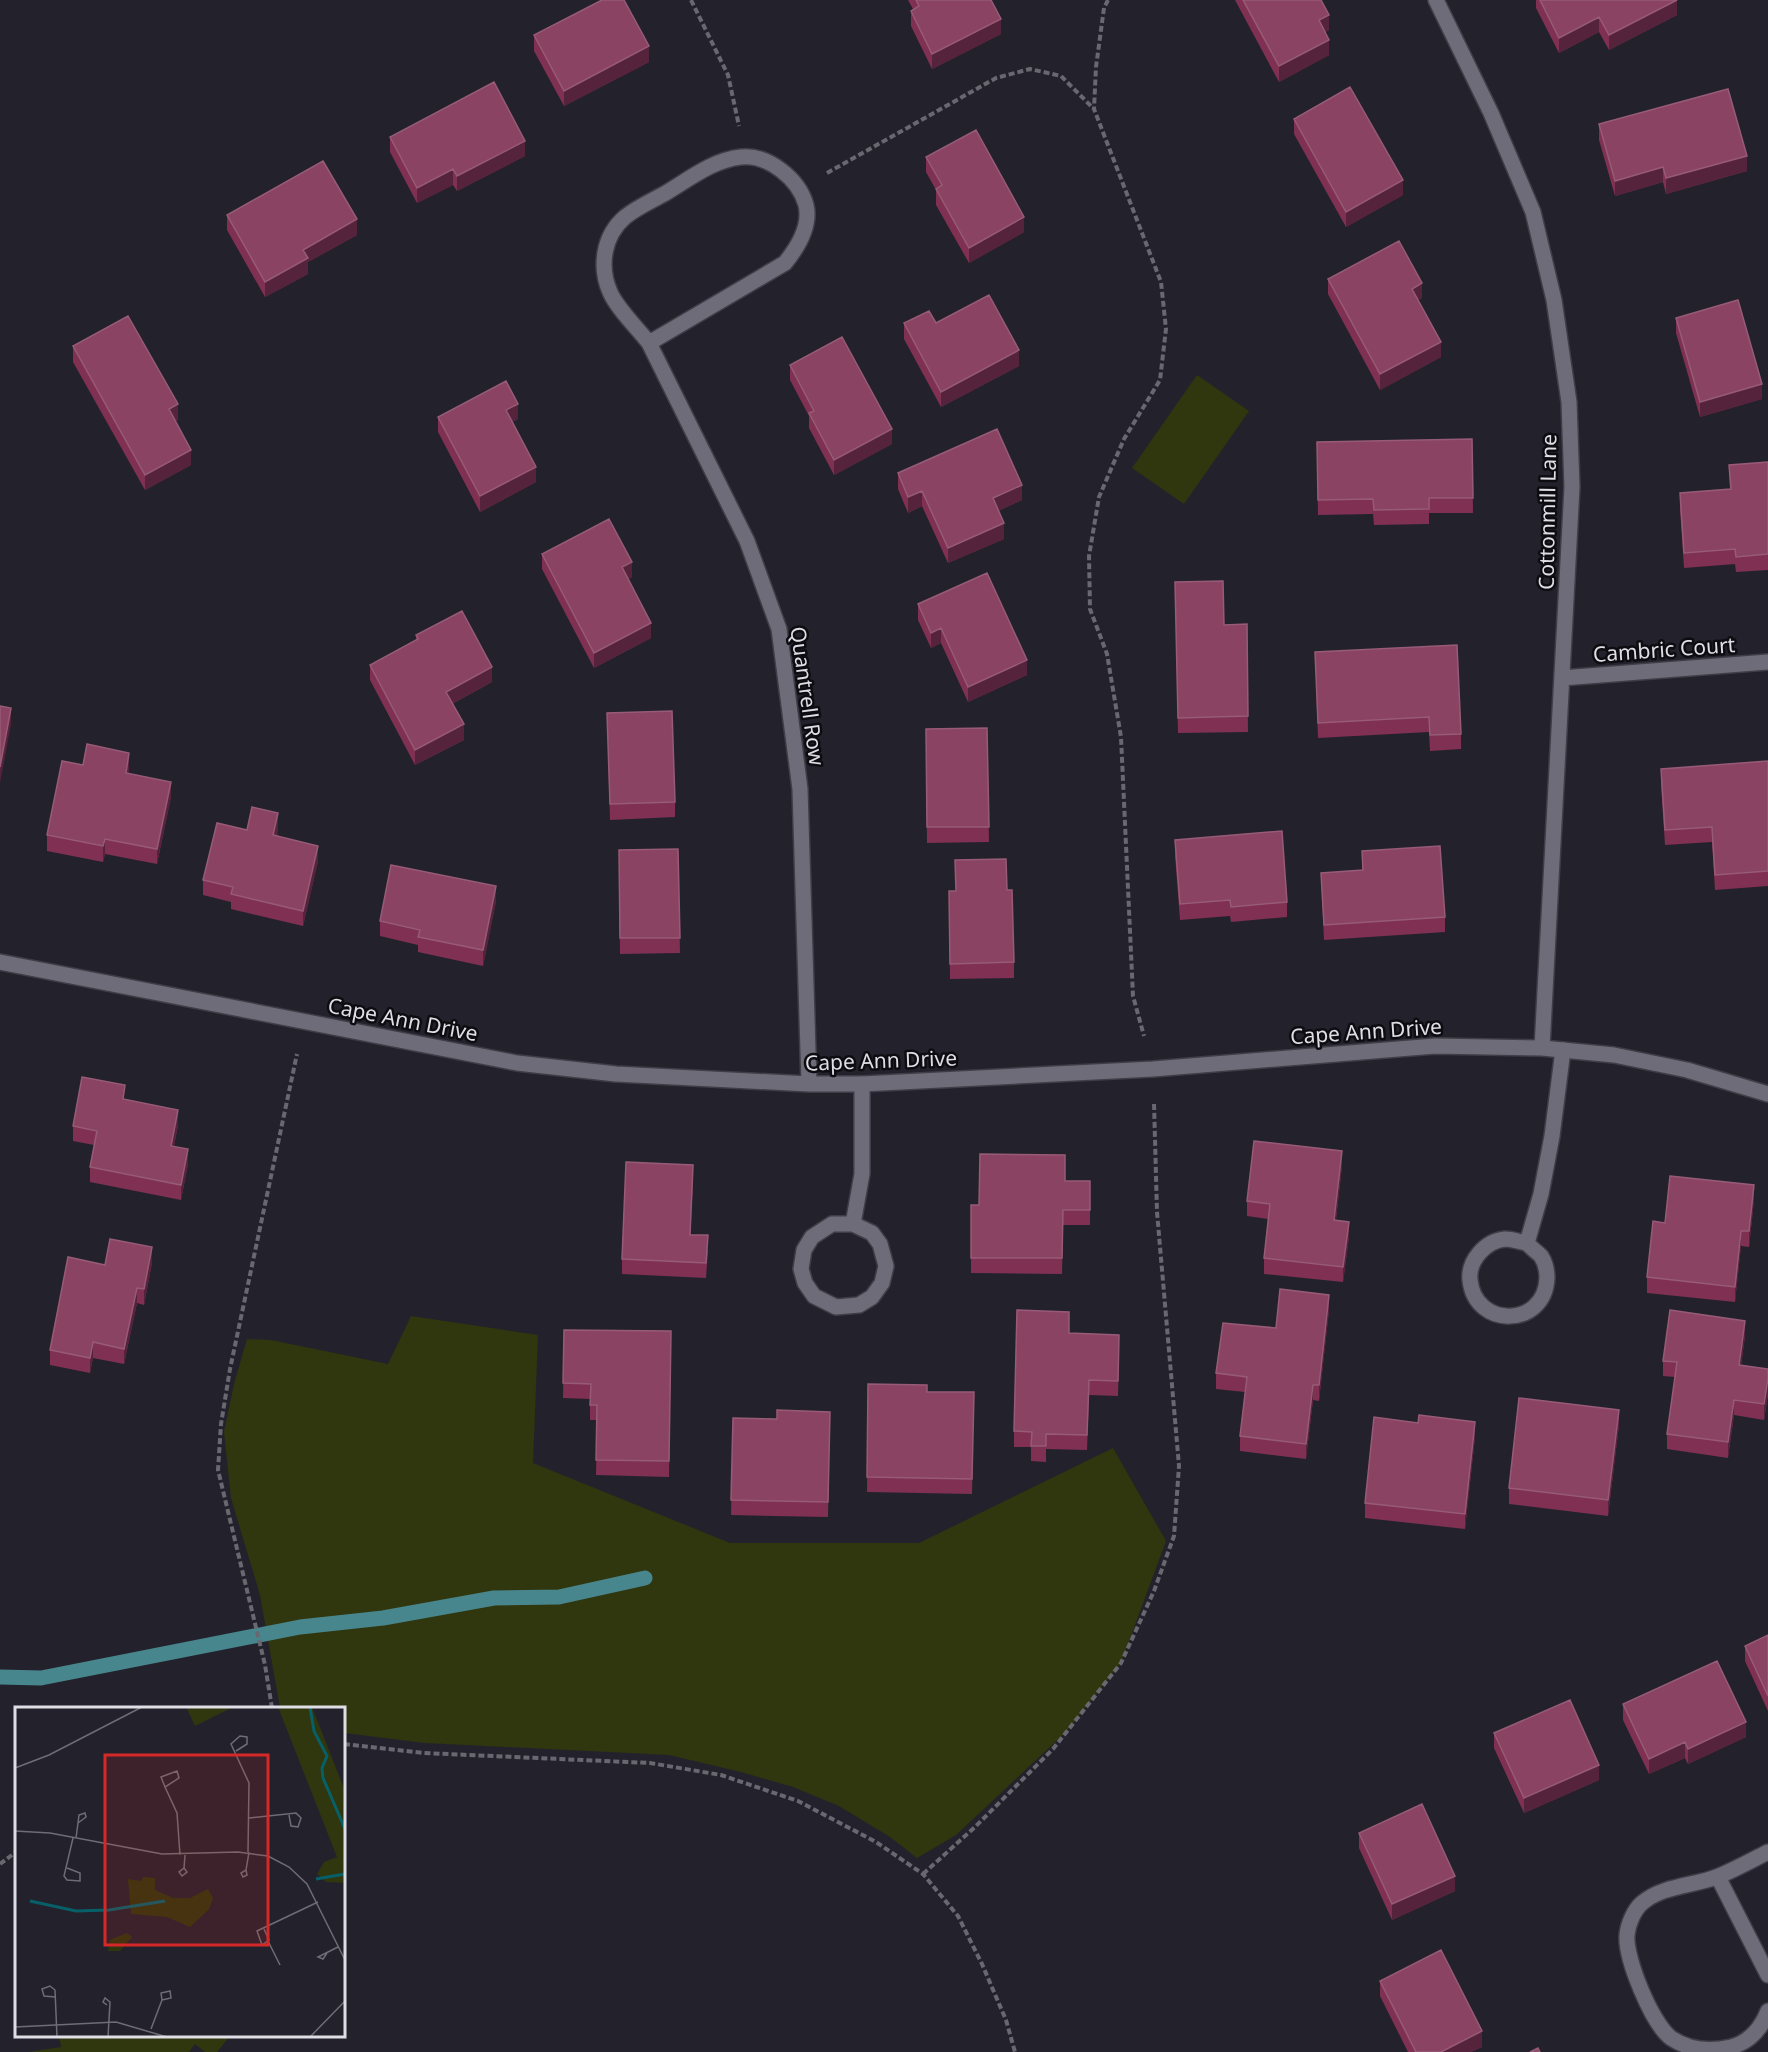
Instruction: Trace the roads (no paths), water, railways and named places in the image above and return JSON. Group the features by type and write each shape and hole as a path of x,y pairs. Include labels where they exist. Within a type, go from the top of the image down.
{"street":[{"name":"Cottonmill Lane","path":"1436,0 1491,112 1533,212 1554,300 1569,402 1572,487 1542,1048"},
{"name":"Quantrell Row","path":"649,343 785,262 798,247 805,227 806,205 795,185 778,166 764,159 744,156 721,160 625,217 609,236 604,273 610,294 649,343 747,541 778,629 800,789 809,1084"},
{"name":"Cambric Court","path":"1562,678 1768,662"},
{"name":"Cape Ann Drive","path":"0,962 517,1063 616,1074 809,1084 862,1084 1153,1069 1435,1046 1542,1048 1614,1055 1687,1070 1768,1094"},
{"path":"1527,1244 1541,1194 1552,1136 1563,1050"},
{"path":"853,1224 862,1174 862,1084"},
{"path":"832,1224 853,1224 872,1233 880,1244 886,1266 882,1283 872,1297 860,1305 836,1307 814,1296 805,1283 801,1269 804,1250 812,1237 832,1224"},
{"path":"1506,1239 1527,1244 1541,1257 1547,1270 1546,1286 1540,1301 1532,1309 1515,1317 1496,1315 1478,1304 1471,1290 1469,1273 1478,1252 1492,1242 1506,1239"},
{"path":"1768,1852 1718,1877 1663,1891 1641,1903 1631,1918 1627,1935 1630,1962 1655,2020 1670,2037 1696,2050 1720,2050 1743,2043 1762,2026 1768,2014"},
{"path":"1718,1877 1768,1975"}],"waterway":[{"path":"0,1677 41,1678 300,1627 383,1618 494,1598 559,1597 645,1578"}]}
